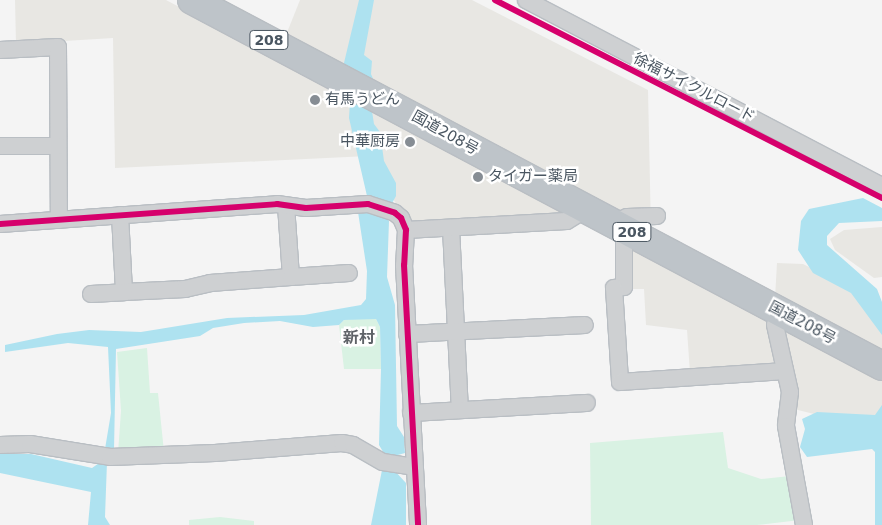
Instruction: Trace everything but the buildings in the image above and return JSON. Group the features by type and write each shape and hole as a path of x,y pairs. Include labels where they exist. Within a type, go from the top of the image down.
{"highway":[{"name":"国道208号","path":"192,0 346,82 382,99 882,366"}],"street":[{"path":"526,0 544,4 877,188"},
{"path":"0,50 58,47 59,220"},
{"path":"0,146 58,146"},
{"path":"0,224 120,215 286,206 306,208 359,203 395,213 401,218 406,230 404,266 418,525"},
{"path":"286,206 291,277"},
{"path":"406,230 567,221 586,209"},
{"path":"120,215 124,292"},
{"path":"656,216 627,217 622,227 624,240 624,287 614,288 620,382 785,371"},
{"path":"451,228 460,410"},
{"path":"91,294 349,272"},
{"path":"778,310 775,325 790,392 786,426 804,525"},
{"path":"407,334 585,325"},
{"path":"411,413 587,403"},
{"path":"0,445 30,444 106,457 206,454 342,443 353,445 390,463 414,467"}],"shaded area":[{"path":"15,0 166,0 560,207 557,218 409,226 368,156 115,168 113,38 16,44"},
{"path":"300,0 472,0 648,90 651,231 284,40"},
{"path":"882,227 882,277 874,278 835,250 830,239 844,230"},
{"path":"627,242 882,380 882,412 879,418 822,416 794,409 790,368 690,373 687,330 646,325 644,289 627,289"},
{"path":"777,263 803,264 859,292 882,312 882,354 775,298"}],"green space":[{"path":"368,317 376,319 380,327 381,369 344,369 339,325 344,320"},
{"path":"147,348 150,393 158,393 164,452 118,453 121,411 117,352"},
{"path":"723,432 728,468 761,479 790,476 800,520 757,525 591,525 590,443"},
{"path":"220,517 254,521 254,525 189,525 189,520"}],"water":[{"path":"359,0 374,0 364,55 372,61 371,74 377,88 372,111 374,124 380,132 384,161 396,183 396,196 385,216 389,221 387,277 395,305 397,426 404,437 405,453 394,456 393,469 406,483 406,525 371,525 385,455 379,445 380,327 376,319 344,320 339,325 313,327 280,321 244,323 213,328 200,336 116,349 114,450 105,449 111,413 108,347 68,343 5,352 5,345 57,334 89,330 141,332 227,318 304,315 361,305 366,299 367,271 358,212 367,196 349,118 350,102 343,67"},
{"path":"863,198 882,208 882,221 839,223 827,236 827,245 877,289 882,302 882,335 851,293 813,273 798,250 801,221 809,209"},
{"path":"882,405 882,525 875,525 875,452 872,449 807,457 800,447 805,429 802,419 817,412 875,415"},
{"path":"0,454 31,454 92,468 102,461 107,462 105,517 110,525 88,525 91,492 0,473"}],"cycle path":[{"name":"徐福サイクルロード","path":"495,0 882,198"},
{"path":"0,224 277,204 306,208 368,204 395,213 401,218 406,230 404,265 418,525"}],"place":[{"name":"有馬うどん","path":"315,100"},
{"name":"中華厨房","path":"410,142"},
{"name":"タイガー薬局","path":"478,177"}],"district":[{"name":"新村","path":"359,338"}]}
